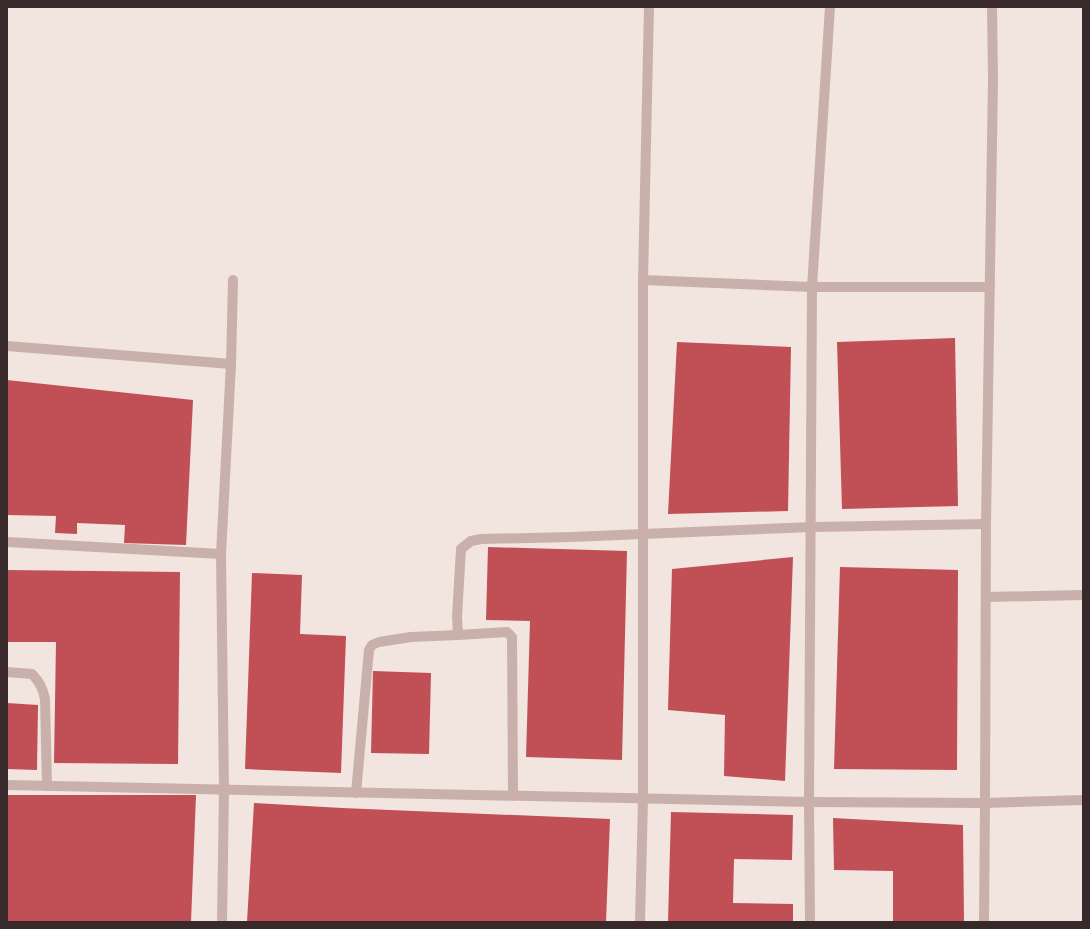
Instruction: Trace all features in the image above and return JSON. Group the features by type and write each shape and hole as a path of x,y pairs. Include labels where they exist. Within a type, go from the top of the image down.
{"street":[{"path":"640,922 643,799 643,280 649,7"},
{"path":"810,922 812,287 830,7"},
{"path":"984,922 986,524 993,80 992,7"},
{"path":"222,922 224,790 221,554 231,364 233,280"},
{"path":"643,280 812,287 990,287"},
{"path":"7,346 231,364"},
{"path":"458,635 457,616 461,549 471,541 481,539 571,537 812,527 986,524"},
{"path":"7,542 221,554"},
{"path":"986,597 1083,595"},
{"path":"356,793 369,650 372,646 378,642 411,637 507,632 512,637 513,796"},
{"path":"7,672 32,674 39,681 44,691 47,786"},
{"path":"7,785 810,802 985,803 1083,800"}],"building":[{"path":"955,338 958,506 842,509 837,342"},
{"path":"677,342 791,347 788,511 668,514"},
{"path":"7,380 193,400 186,545 124,543 125,525 77,523 77,534 55,533 56,516 7,515"},
{"path":"488,547 627,551 622,760 526,757 530,621 486,620"},
{"path":"793,557 785,781 724,776 725,715 668,710 672,569"},
{"path":"840,567 958,570 957,770 834,769"},
{"path":"7,570 180,572 178,764 54,763 56,642 7,642"},
{"path":"252,573 302,575 300,634 346,636 341,773 245,769"},
{"path":"373,671 431,673 429,754 371,753"},
{"path":"7,703 38,705 37,770 7,769"},
{"path":"7,795 196,795 191,922 7,922"},
{"path":"254,803 610,819 606,922 247,922"},
{"path":"671,812 793,815 792,860 734,859 733,903 793,904 793,922 668,922"},
{"path":"833,818 963,825 964,922 893,922 893,871 834,870"}]}
